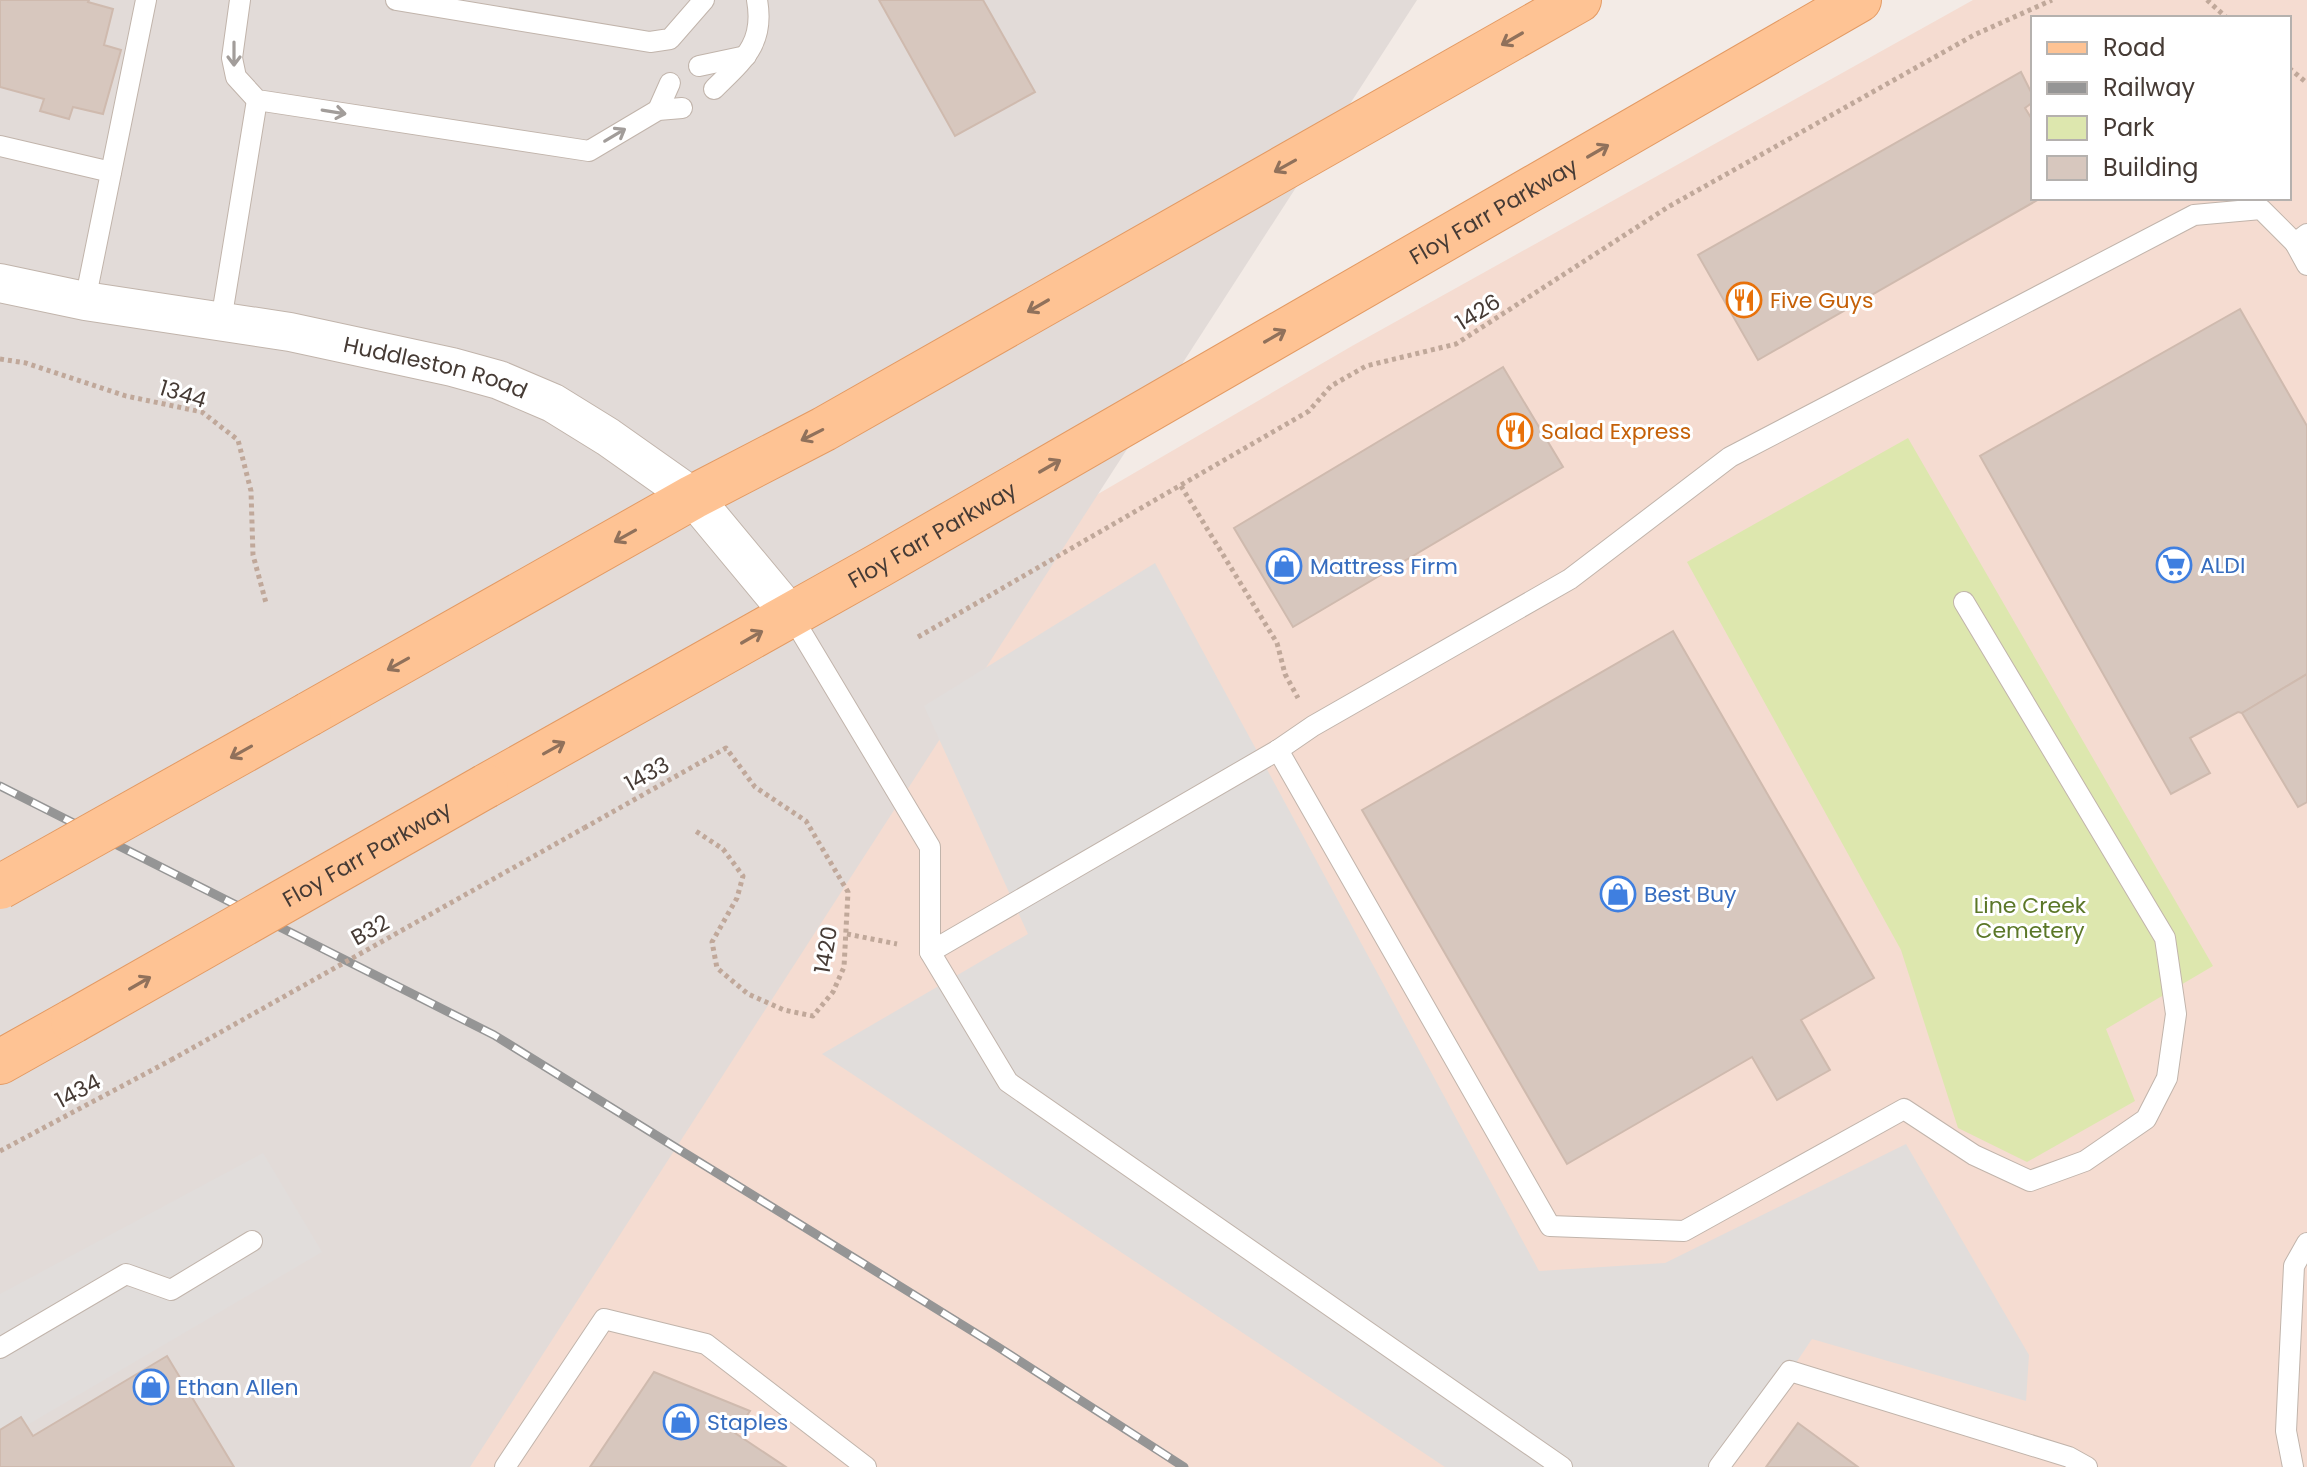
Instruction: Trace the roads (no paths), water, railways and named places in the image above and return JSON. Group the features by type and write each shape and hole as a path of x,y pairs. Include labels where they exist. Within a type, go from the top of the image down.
{"main road":[{"path":"0,887 693,497 824,429 1579,0"},
{"name":"Floy Farr Parkway","path":"0,1062 791,615 1859,0"}],"street":[{"name":"Huddleston Road","path":"0,283 85,301 290,332 499,380 553,403 608,437 693,497 791,615"}],"lane":[{"path":"85,301 146,0"},
{"path":"240,0 232,58 236,77 257,100 589,151 658,110 682,108"},
{"path":"396,0 650,42 670,39 704,0"},
{"path":"714,89 747,56 761,23 757,0"},
{"path":"699,66 747,56"},
{"path":"658,110 670,83"},
{"path":"221,321 257,100"},
{"path":"0,146 111,172"},
{"path":"930,952 1278,750 1313,726 1570,579 1730,457 2194,215 2261,209 2301,239 2307,265"},
{"path":"1278,750 1550,1226 1684,1231 1904,1109 1974,1155 2030,1181 2085,1161 2146,1119 2167,1078 2176,1014 2165,938 1964,602"},
{"path":"791,615 930,847 930,952 1008,1082 1562,1467"},
{"path":"0,1348 126,1274 171,1290 252,1241"},
{"path":"2293,1467 2286,1431 2294,1266 2307,1243"},
{"path":"505,1467 604,1319 706,1344 866,1467"},
{"path":"1719,1467 1790,1371 2069,1457 2087,1467"}],"railway":[{"path":"0,786 494,1035 998,1347 1184,1467"}],"place":[{"name":"Five Guys","path":"1744,300"},
{"name":"Salad Express","path":"1515,431"},
{"name":"ALDI","path":"2174,565"},
{"name":"Mattress Firm","path":"1284,566"},
{"name":"Best Buy","path":"1618,894"},
{"name":"Ethan Allen","path":"151,1387"},
{"name":"Staples","path":"681,1422"}],"park label":[{"name":"Line Creek Cemetery","path":"2030,918"}]}
